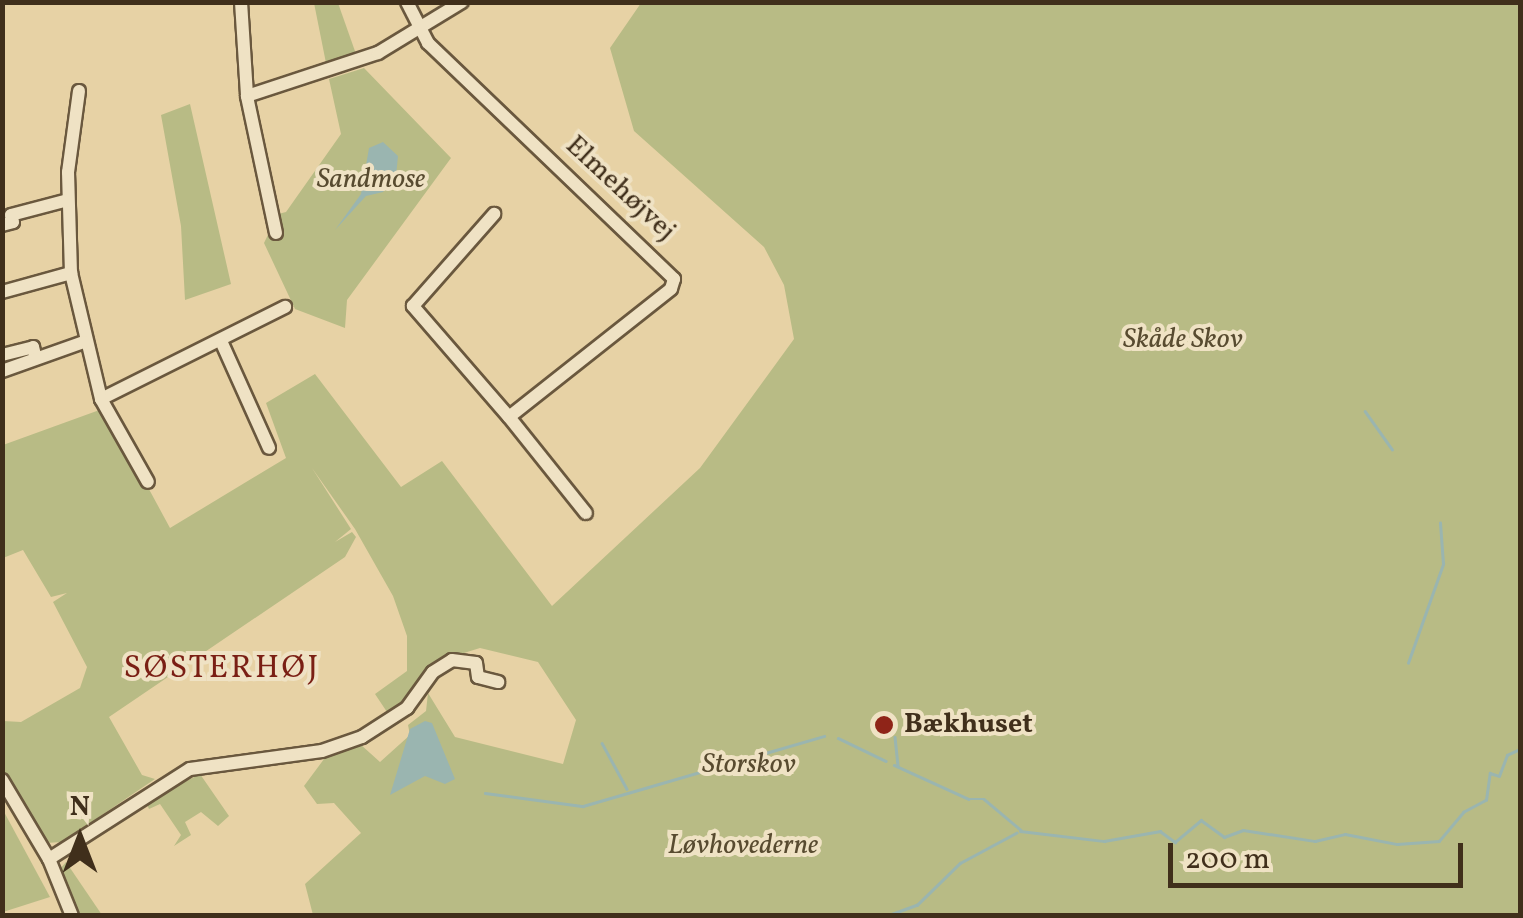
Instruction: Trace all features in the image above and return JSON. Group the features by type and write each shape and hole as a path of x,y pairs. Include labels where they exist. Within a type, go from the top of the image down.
{"street":[{"path":"240,2 248,96 276,234"},
{"name":"Elmehøjvej","path":"407,2 418,28 674,278 671,288 510,416"},
{"path":"248,96 348,65 462,2"},
{"path":"78,91 68,200 71,273 84,342 102,399 148,482"},
{"path":"5,217 68,200"},
{"path":"494,214 414,306 510,416 586,513"},
{"path":"2,292 71,273"},
{"path":"102,399 221,341 260,315 285,307"},
{"path":"221,341 269,448"},
{"path":"35,355 84,342"},
{"path":"2,356 33,347 37,362 2,371"},
{"path":"49,859 190,770 322,750 362,737 406,708 433,672 452,660 476,663 478,677 498,682"},
{"path":"2,780 49,859 72,916"}],"green space":[{"path":"314,3 338,3 356,54 326,63"},
{"name":"Skåde Skov","path":"641,3 1520,3 1520,915 313,915 305,884 361,833 334,803 317,804 304,786 327,755 360,744 380,762 410,735 408,725 426,711 428,693 455,737 563,764 576,720 538,662 480,648 438,661 389,715 375,694 407,671 407,636 393,596 355,529 312,468 351,529 335,542 352,532 356,537 345,557 109,717 142,775 155,779 62,842 45,843 3,775 3,721 21,722 80,688 87,667 53,602 67,593 51,597 23,550 3,558 3,445 105,408 170,528 286,458 266,403 315,374 401,487 442,461 552,606 700,468 794,339 784,285 764,247 634,131 610,48"},
{"name":"Sandmose","path":"364,68 451,158 347,300 345,328 295,309 264,243 278,214 286,212 341,134 329,79"},
{"path":"190,104 231,284 185,300 181,226 161,115"},
{"path":"200,774 229,816 218,826 201,812 185,822 191,835 174,846 181,835 160,804 149,809 146,802"},
{"path":"3,810 50,897 2,912"},
{"path":"66,862 102,915 75,915 60,869"}],"water":[{"path":"383,142 398,156 396,176 383,192 366,196 335,230 361,194 369,148"},
{"path":"425,721 432,723 455,779 445,784 425,776 390,795 410,729"}],"waterway":[{"path":"1365,411 1392,449"},
{"path":"1408,663 1443,564 1440,523"},
{"path":"485,793 583,806 824,736"},
{"path":"895,737 898,766"},
{"path":"838,738 886,761"},
{"path":"602,743 627,789"},
{"path":"1020,831 1104,841 1160,831 1175,842 1201,820 1224,837 1243,830 1315,841 1345,834 1397,844 1439,841 1463,812 1486,800 1490,773 1499,776 1507,755 1520,749"},
{"path":"894,765 969,799 984,799 1021,830"},
{"path":"886,916 917,905 960,863 1016,833"}],"place":[{"name":"Bækhuset","path":"884,725"}],"district":[{"name":"SØSTERHØJ","path":"222,669"}],"park label":[{"name":"Storskov","path":"749,765"},
{"name":"Løvhovederne","path":"743,846"}]}
